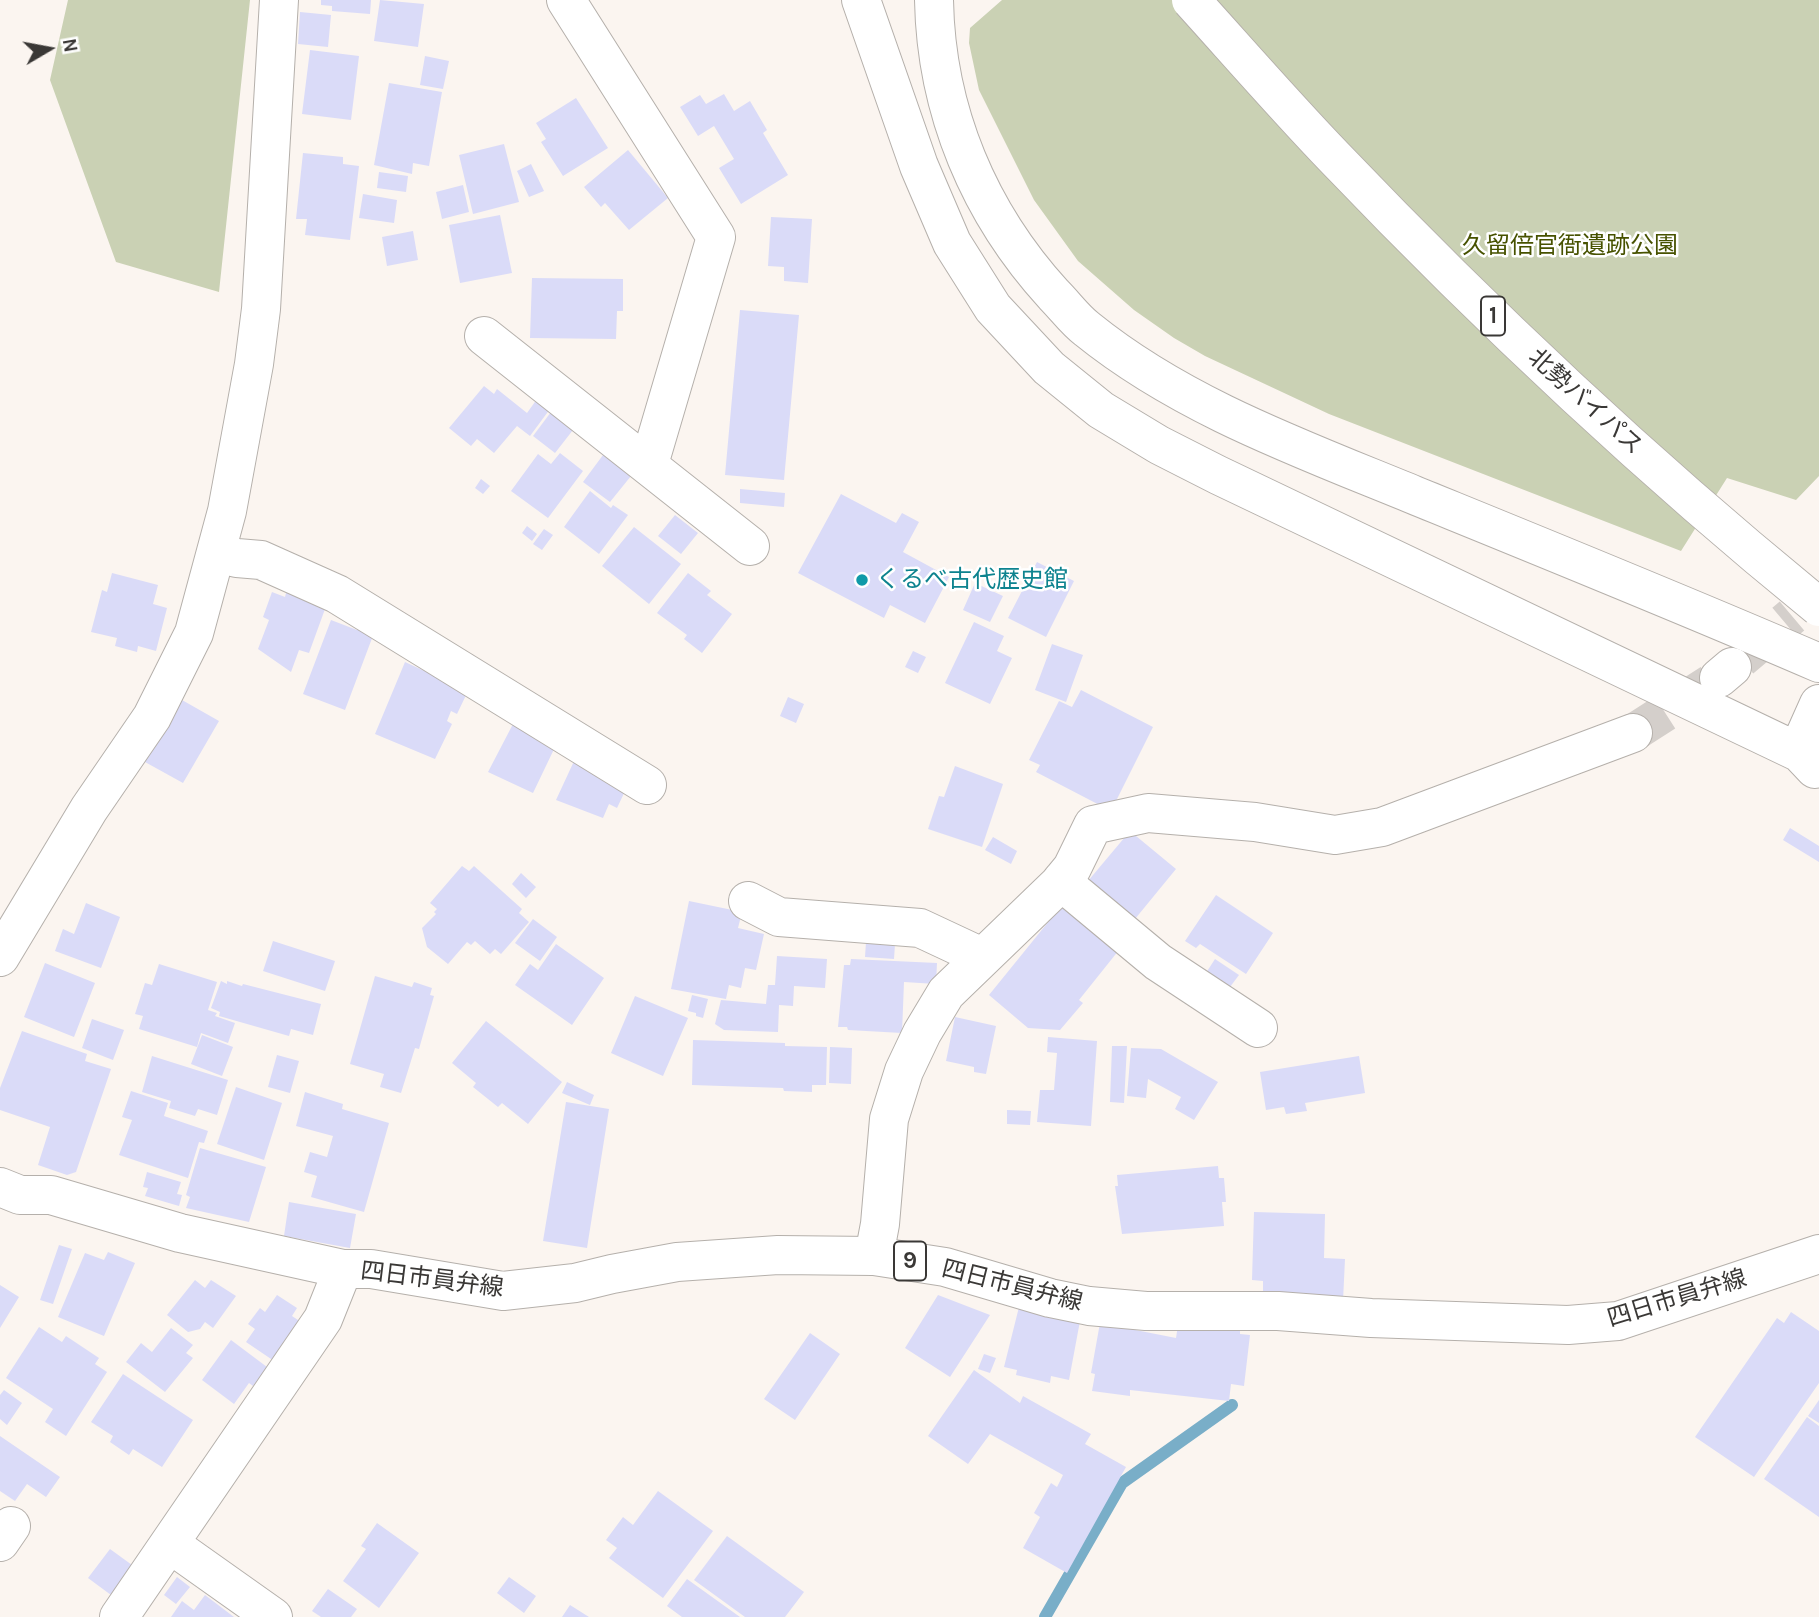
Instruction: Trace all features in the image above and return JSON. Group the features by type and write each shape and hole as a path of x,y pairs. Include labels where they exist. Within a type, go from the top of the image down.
{"main road":[{"path":"0,957 89,809 152,717 194,634 226,511 249,397 261,309 279,0"},
{"path":"566,0 716,237 649,464"},
{"path":"862,0 919,166 952,243 993,308 1049,368 1101,410 1159,445 1218,475 1812,762 1819,704"},
{"path":"934,0 934,26 943,90 964,156 992,210 1034,273 1085,328 1147,371 1217,411 1307,451 1819,663"},
{"name":"北勢バイパス","path":"1191,0 1334,156 1528,351 1810,607"},
{"path":"484,336 750,546"},
{"path":"216,553 261,560 337,594 647,785"},
{"path":"874,1256 880,1224 888,1133 904,1071 928,1023 946,993 1062,880 1093,825 1148,813 1255,822 1335,835 1382,827 1633,733"},
{"path":"1062,880 1158,962 1258,1028"},
{"path":"748,901 779,917 920,928 982,957"},
{"name":"四日市員弁線","path":"0,1188 20,1195 51,1195 180,1233 343,1269 370,1269 503,1291 575,1283 677,1262 778,1255 874,1256 945,1267 1050,1298 1088,1306 1146,1311 1278,1311 1371,1318 1568,1325 1618,1321 1819,1254"},
{"path":"119,1617 323,1319 343,1269"},
{"path":"170,1545 273,1617"}],"green space":[{"path":"68,0 250,0 219,292 116,262 50,80"},
{"name":"久留倍官衙遺跡公園","path":"1002,0 1819,0 1819,476 1796,500 1727,478 1681,551 1329,414 1205,356 1174,338 1134,310 1078,261 1034,200 979,90 969,43 970,28"}],"building":[{"path":"321,0 371,0 370,14 332,11 332,6 321,5"},
{"path":"380,0 424,4 418,47 374,41"},
{"path":"300,12 331,15 328,47 298,44"},
{"path":"310,50 359,56 351,120 302,114"},
{"path":"425,56 449,61 443,89 420,85"},
{"path":"389,83 442,92 429,166 413,163 412,174 374,165"},
{"path":"724,94 734,111 750,101 767,130 763,133 788,175 741,204 719,168 734,159 714,126 698,136 680,107 700,95 706,104"},
{"path":"576,98 608,148 563,176 541,142 546,139 536,123"},
{"path":"504,144 519,202 473,214 459,155"},
{"path":"628,150 668,198 629,230 605,203 601,207 584,187"},
{"path":"303,153 343,157 343,164 359,166 350,240 305,235 307,219 296,219"},
{"path":"531,164 544,191 529,197 517,171"},
{"path":"379,172 408,176 406,192 377,188"},
{"path":"463,185 469,212 442,219 436,192"},
{"path":"363,194 397,200 394,223 359,218"},
{"path":"500,215 512,273 460,283 449,225"},
{"path":"771,217 812,219 808,283 784,281 784,267 768,266"},
{"path":"413,231 418,260 387,266 382,237"},
{"path":"532,278 623,279 623,311 617,311 616,339 530,338"},
{"path":"740,310 799,315 784,480 725,475"},
{"path":"484,386 494,394 497,389 527,413 537,399 550,409 530,436 517,426 494,453 477,439 471,446 449,428"},
{"path":"551,412 573,430 555,453 533,436"},
{"path":"560,453 583,471 548,518 511,491 538,454 551,464"},
{"path":"603,455 631,476 610,502 583,482"},
{"path":"481,479 490,486 483,494 475,488"},
{"path":"740,489 785,493 784,507 740,503"},
{"path":"590,491 611,508 613,505 628,515 599,554 564,527"},
{"path":"841,494 896,523 902,513 919,522 903,552 949,577 925,623 890,605 884,618 798,573"},
{"path":"675,515 698,533 681,554 658,536"},
{"path":"527,526 537,534 532,541 522,533"},
{"path":"634,527 681,564 649,604 602,566"},
{"path":"544,529 553,535 542,550 533,544"},
{"path":"1037,562 1074,581 1046,637 1008,618"},
{"path":"112,573 158,585 153,604 167,608 156,651 138,646 137,652 115,646 117,638 91,632 102,590 107,592"},
{"path":"688,573 711,591 707,595 732,614 702,653 684,639 687,635 657,613"},
{"path":"975,583 1003,596 990,622 963,610"},
{"path":"287,589 325,609 309,653 299,650 291,672 258,649 269,620 263,617 272,592 285,597"},
{"path":"331,620 374,633 345,710 303,694"},
{"path":"974,622 1004,636 997,651 1012,658 990,704 945,683"},
{"path":"1052,644 1083,655 1066,702 1035,690"},
{"path":"913,651 926,657 918,673 905,667"},
{"path":"405,662 468,691 457,714 451,711 447,721 452,724 435,759 375,734"},
{"path":"1081,690 1153,727 1111,811 1036,772 1040,765 1029,760 1059,701 1072,707"},
{"path":"788,697 804,704 796,723 780,716"},
{"path":"182,700 219,721 183,783 145,762"},
{"path":"513,724 556,745 533,793 488,772"},
{"path":"575,759 626,789 617,808 609,804 603,818 556,800"},
{"path":"955,766 1003,784 982,847 928,829 939,796 944,797"},
{"path":"1790,828 1819,846 1819,862 1783,840"},
{"path":"1130,831 1176,869 1135,919 1088,881"},
{"path":"993,837 1017,851 1011,864 985,850"},
{"path":"462,866 469,871 474,866 522,909 519,913 529,922 501,954 495,949 490,954 475,941 471,945 467,942 448,964 427,947 422,928 436,914 434,912 437,909 430,903"},
{"path":"521,873 536,887 526,898 512,884"},
{"path":"1216,895 1273,933 1246,974 1200,944 1196,948 1185,941"},
{"path":"689,901 742,912 738,928 764,934 756,970 745,968 741,988 729,985 726,999 671,989"},
{"path":"86,903 120,917 101,968 55,951 63,929 74,934"},
{"path":"1062,905 1119,950 1079,1000 1083,1003 1060,1030 1028,1028 989,995"},
{"path":"533,919 557,937 540,961 515,943"},
{"path":"273,941 335,961 325,991 263,971"},
{"path":"866,942 895,944 894,959 865,957"},
{"path":"556,944 604,978 572,1025 515,985 530,964 538,970"},
{"path":"777,956 827,959 825,988 794,986 793,1006 779,1005 778,1032 724,1030 715,1024 721,1000 766,1004 768,985 775,985"},
{"path":"851,959 937,963 936,984 904,982 902,1033 838,1027 844,965 850,965"},
{"path":"1215,959 1239,975 1227,991 1204,976"},
{"path":"45,963 95,983 74,1037 24,1017"},
{"path":"159,964 217,982 208,1010 217,1013 215,1016 235,1023 228,1043 201,1033 197,1047 139,1029 143,1016 135,1014 145,983 152,985"},
{"path":"375,976 412,987 414,982 432,988 430,995 434,996 419,1049 415,1048 401,1093 380,1087 384,1074 350,1064"},
{"path":"221,981 321,1004 313,1035 291,1029 289,1036 219,1016 220,1012 211,1008"},
{"path":"692,995 708,999 703,1018 688,1011"},
{"path":"635,996 688,1018 663,1076 611,1053"},
{"path":"955,1017 996,1026 986,1074 974,1072 974,1067 946,1061"},
{"path":"92,1019 124,1030 113,1060 82,1048"},
{"path":"486,1021 562,1082 528,1124 502,1103 498,1107 473,1087 476,1083 452,1063"},
{"path":"22,1031 87,1054 85,1061 111,1069 76,1172 67,1175 38,1165 50,1127 0,1110 0,1088"},
{"path":"202,1035 233,1047 222,1076 191,1064"},
{"path":"1048,1037 1097,1041 1091,1126 1037,1122 1040,1090 1054,1090 1057,1053 1047,1052"},
{"path":"693,1040 827,1047 826,1085 812,1085 812,1092 784,1091 783,1088 692,1085"},
{"path":"1112,1046 1127,1046 1124,1103 1110,1102"},
{"path":"830,1047 852,1048 851,1084 829,1083"},
{"path":"1131,1048 1161,1049 1218,1082 1194,1120 1175,1109 1181,1097 1148,1079 1146,1098 1127,1096"},
{"path":"277,1055 299,1061 290,1093 268,1087"},
{"path":"152,1056 228,1080 217,1115 198,1109 195,1116 169,1108 171,1101 142,1092"},
{"path":"1359,1056 1365,1093 1305,1103 1307,1111 1286,1114 1284,1107 1266,1110 1260,1072"},
{"path":"567,1082 594,1095 590,1105 562,1093"},
{"path":"236,1087 282,1103 264,1160 217,1144"},
{"path":"131,1091 168,1103 164,1116 208,1131 204,1143 199,1142 188,1178 119,1155 132,1120 122,1117"},
{"path":"305,1092 343,1104 342,1109 389,1123 364,1212 311,1197 317,1176 304,1172 310,1152 327,1157 333,1136 296,1126"},
{"path":"566,1102 609,1109 587,1248 543,1241"},
{"path":"1007,1110 1031,1111 1030,1125 1007,1124"},
{"path":"200,1148 266,1167 249,1222 186,1208 190,1197 186,1195"},
{"path":"1218,1166 1219,1178 1224,1178 1224,1226 1122,1234 1115,1186 1118,1186 1117,1175"},
{"path":"147,1172 181,1182 177,1194 182,1195 179,1206 145,1196 148,1188 143,1187"},
{"path":"289,1202 356,1214 350,1248 284,1236"},
{"path":"1254,1212 1325,1214 1324,1258 1345,1259 1343,1301 1263,1298 1263,1281 1252,1280"},
{"path":"59,1245 72,1249 53,1304 40,1300"},
{"path":"108,1252 135,1263 104,1336 58,1317 85,1253 104,1260"},
{"path":"195,1280 205,1288 211,1280 236,1296 213,1328 205,1322 200,1329 188,1332 167,1315"},
{"path":"0,1285 19,1297 0,1328"},
{"path":"277,1295 297,1308 292,1316 301,1322 274,1361 246,1342 255,1329 248,1324 260,1308 265,1312"},
{"path":"938,1295 990,1315 950,1377 905,1348"},
{"path":"1019,1307 1080,1321 1069,1380 1051,1376 1050,1383 1016,1375 1017,1370 1004,1367"},
{"path":"1791,1312 1819,1331 1819,1383 1754,1477 1695,1437 1777,1318 1784,1323"},
{"path":"1100,1323 1176,1338 1178,1325 1240,1331 1240,1334 1250,1335 1244,1386 1231,1384 1229,1401 1130,1390 1130,1396 1092,1391 1095,1374 1091,1373"},
{"path":"39,1327 62,1342 66,1336 99,1358 95,1364 107,1372 66,1436 45,1422 53,1409 6,1378"},
{"path":"171,1328 193,1345 186,1353 193,1358 165,1392 126,1362 141,1343 152,1352"},
{"path":"810,1333 840,1354 795,1420 764,1399"},
{"path":"231,1340 267,1367 253,1386 249,1383 234,1404 202,1380"},
{"path":"984,1354 996,1358 990,1373 978,1369"},
{"path":"974,1370 1020,1403 1023,1396 1091,1434 1085,1444 1126,1467 1067,1573 1023,1548 1040,1517 1034,1513 1051,1483 1057,1487 1063,1475 990,1434 968,1464 928,1436"},
{"path":"123,1374 193,1420 162,1467 133,1449 129,1455 110,1442 113,1436 91,1422"},
{"path":"4,1390 22,1403 7,1425 0,1419 0,1395"},
{"path":"1819,1400 1819,1423 1808,1416"},
{"path":"1807,1417 1819,1426 1819,1517 1764,1479"},
{"path":"0,1436 60,1477 46,1497 27,1484 15,1501 0,1491"},
{"path":"658,1491 713,1531 663,1598 609,1558 617,1548 606,1540 623,1517 633,1525"},
{"path":"377,1523 419,1553 379,1608 343,1581 366,1549 361,1546"},
{"path":"727,1536 804,1592 785,1617 745,1617 694,1580"},
{"path":"110,1549 132,1565 111,1595 88,1578"},
{"path":"177,1577 190,1587 176,1604 164,1595"},
{"path":"509,1577 536,1596 524,1613 497,1593"},
{"path":"687,1579 740,1617 682,1617 667,1606"},
{"path":"328,1589 357,1609 351,1617 321,1617 312,1611"},
{"path":"205,1595 234,1617 171,1617 182,1601 194,1610"},
{"path":"570,1605 589,1617 562,1617"}],"waterway":[{"path":"1045,1617 1122,1483 1232,1405"}],"tunnel":[{"path":"1741,659 1792,616"},
{"path":"1633,733 1711,683"}],"place":[{"name":"くるべ古代歴史館","path":"862,580"}]}
